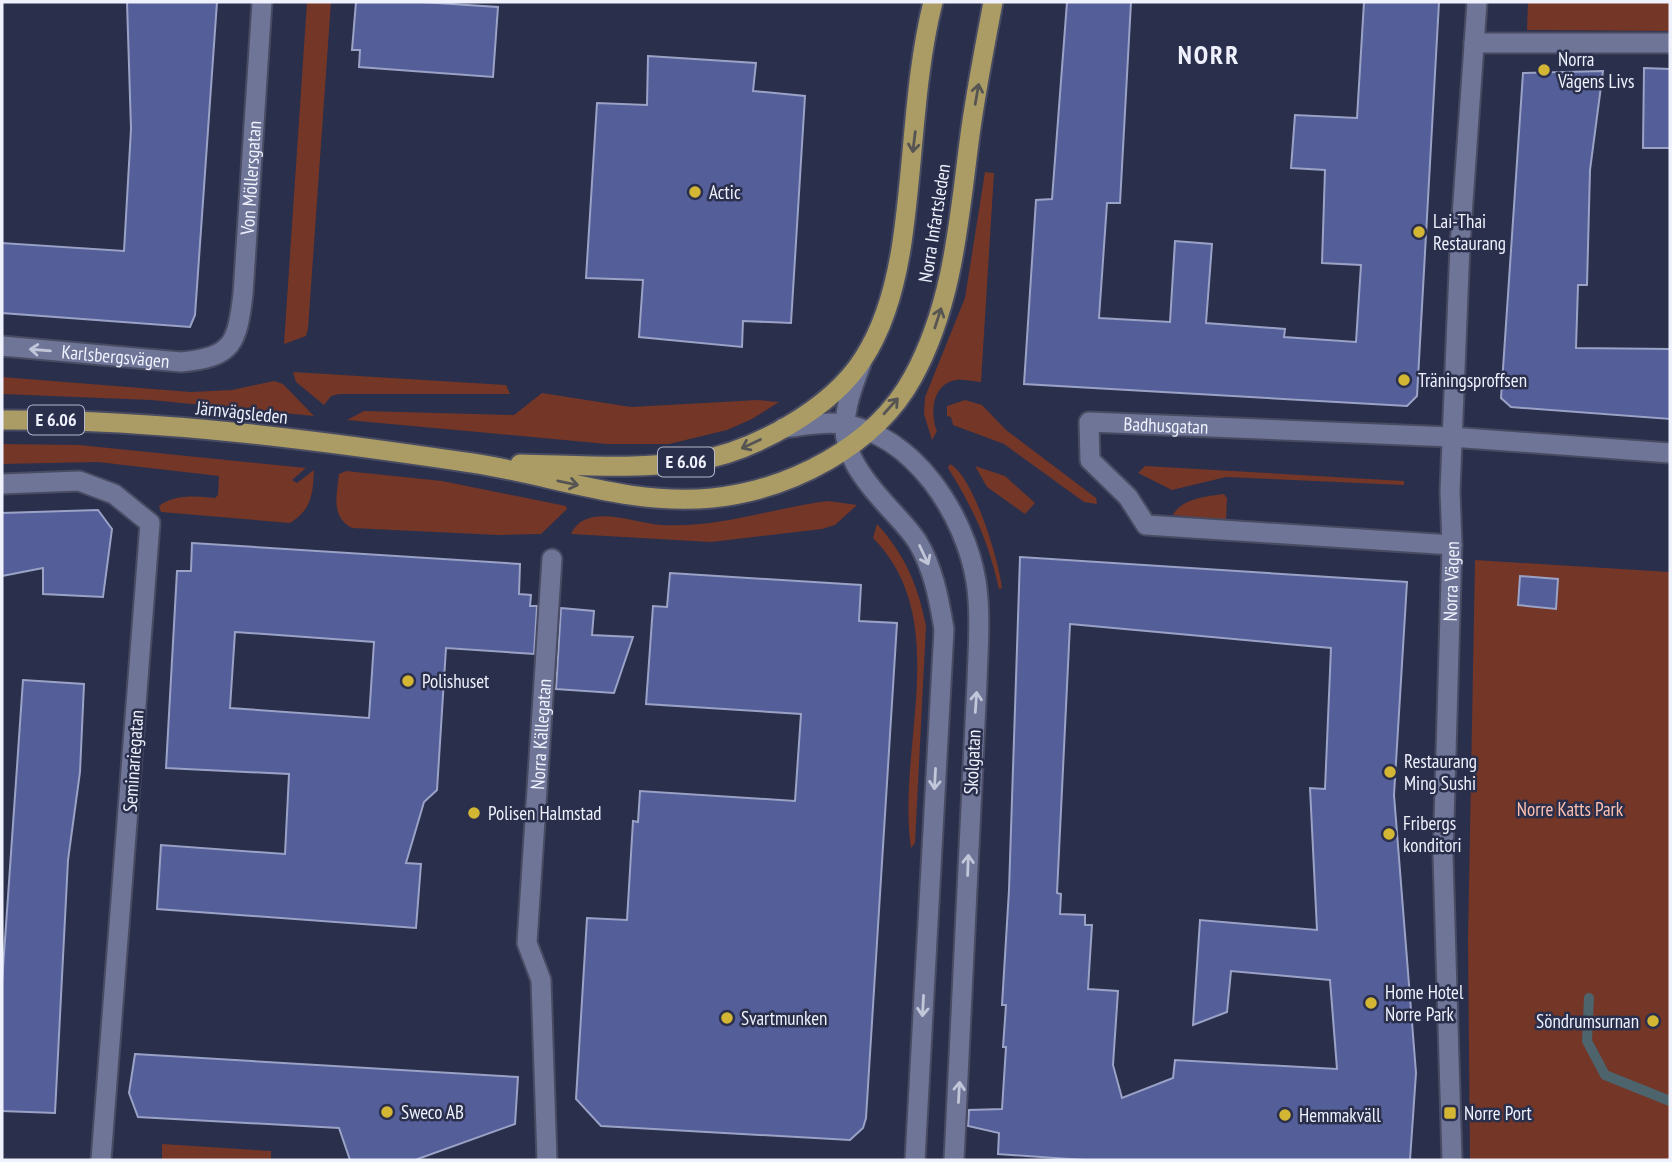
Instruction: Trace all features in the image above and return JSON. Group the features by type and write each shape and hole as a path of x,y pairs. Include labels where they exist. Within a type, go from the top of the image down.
{"highway":[{"name":"Norra Infartsleden","path":"863,360 883,318 900,251 933,2"},
{"name":"Norra Infartsleden","path":"868,431 912,380 938,320 953,268 973,115 993,2"},
{"name":"Järnvägsleden","path":"477,464 645,465 696,461 738,449 783,428 832,392 863,360"},
{"name":"Järnvägsleden","path":"2,420 110,422 333,444 477,464 631,496 680,500 717,498 788,479 846,449 868,431"}],"street":[{"name":"Von Möllersgatan","path":"228,349 239,327 243,295 262,2"},
{"name":"Norra Vägen","path":"1452,1160 1443,856 1452,545 1451,437 1477,2"},
{"path":"1474,43 1670,43"},
{"name":"Karlsbergsvägen","path":"2,346 181,362 208,359 228,349"},
{"name":"Skolgatan","path":"863,360 843,424 846,449 858,472 918,542 931,570 943,629 915,1160"},
{"name":"Badhusgatan","path":"1452,545 1146,525 1128,497 1090,460 1089,422 1451,437 1670,453"},
{"name":"Skolgatan","path":"783,428 843,424 868,431 898,449 940,493 962,536 976,584 977,682 954,1160"},
{"name":"Seminariegatan","path":"2,484 79,481 114,494 150,523 101,1160"},
{"name":"Norra Källegatan","path":"547,1160 541,980 527,943 552,559"}],"green space":[{"path":"307,2 331,2 308,329 306,336 284,344"},
{"path":"1528,2 1670,2 1670,31 1527,30"},
{"path":"985,172 994,173 981,382 955,380 940,389 934,402 937,431 932,440 924,414 925,397 965,298"},
{"path":"293,372 506,385 510,394 339,394 331,396 324,405 296,382"},
{"path":"2,377 191,392 232,390 274,381 283,384 314,416 151,400 2,394"},
{"path":"542,393 631,407 758,400 779,402 752,419 727,430 669,444 607,444 347,420 364,411 514,415"},
{"path":"965,400 982,405 1006,430 1096,498 1097,504 1084,502 1004,444 953,425 951,417 947,416 947,406"},
{"path":"2,444 79,445 306,468 292,480 297,483 314,470 313,487 307,507 290,523 161,512 159,506 172,499 193,496 215,498 218,495 219,476 98,462 2,464"},
{"path":"950,464 968,485 984,521 1002,588 999,589 979,526 948,468"},
{"path":"975,466 1005,476 1035,503 1025,514 987,487"},
{"path":"1145,466 1404,481 1404,485 1226,477 1172,490 1138,473"},
{"path":"346,471 442,481 566,506 567,509 541,534 498,535 352,528 340,517 336,497 339,474"},
{"path":"1224,494 1227,498 1226,521 1173,515 1188,502"},
{"path":"828,501 857,505 835,525 822,529 711,542 571,534 578,524 600,516 662,525 705,524"},
{"path":"877,524 909,571 926,626 915,843 911,848 908,809 917,686 917,645 911,607 897,571 873,538"},
{"name":"Norre Katts Park","path":"1475,560 1670,572 1670,1160 1470,1160 1468,940"},
{"path":"162,1144 271,1151 271,1160 162,1159"}],"building":[{"path":"127,2 217,2 195,315 190,327 2,313 2,243 124,251 131,129"},
{"path":"356,2 421,2 498,7 493,77 359,67 360,50 352,50"},
{"path":"1067,2 1131,2 1120,203 1107,203 1099,318 1170,322 1175,241 1212,244 1206,323 1285,329 1284,337 1356,342 1361,265 1322,263 1325,170 1291,168 1295,115 1357,118 1364,2 1439,2 1417,396 1407,406 1024,384 1036,200 1052,199"},
{"name":"Actic","path":"648,56 756,63 753,91 805,96 791,323 743,321 742,347 639,337 643,280 586,278 597,103 647,105"},
{"path":"1644,68 1670,69 1670,148 1643,148"},
{"path":"1603,71 1590,170 1587,285 1578,285 1576,348 1670,349 1670,419 1511,407 1501,398 1523,73"},
{"path":"98,510 112,529 103,597 43,594 43,568 2,576 2,513"},
{"name":"Polishuset","path":"192,543 520,564 519,594 531,595 530,606 537,606 534,654 446,648 437,790 424,802 406,863 421,864 416,928 157,909 161,845 285,854 289,774 166,768 177,571 191,571","holes":["235,632 374,642 369,718 230,708"]},
{"path":"1020,557 1407,582 1394,795 1416,1073 1410,1160 1084,1160 998,1154 999,1133 968,1126 969,1110 1002,1109 1006,1005 1002,1005 1009,890","holes":["1070,624 1331,648 1325,789 1310,788 1317,930 1200,920 1193,1025 1227,1012 1231,971 1330,980 1337,1069 1175,1060 1173,1078 1122,1098 1113,1065 1118,991 1088,989 1092,925 1085,925 1085,915 1060,914 1061,894 1057,893"]},
{"path":"670,573 861,585 859,621 897,623 866,1118 863,1128 850,1140 601,1126 576,1099 587,918 627,920 633,821 638,822 640,791 795,801 801,714 646,704 653,606 667,607"},
{"path":"1520,576 1558,579 1556,609 1518,605"},
{"path":"561,608 594,611 592,635 633,637 614,693 556,689"},
{"path":"23,680 84,684 80,772 68,860 55,1113 2,1111 2,983"},
{"path":"135,1054 518,1077 515,1124 415,1160 350,1160 339,1128 138,1117 129,1093"}],"waterway":[{"path":"1589,998 1587,1041 1605,1075 1670,1101"}],"place":[{"name":"Norra Vägens Livs","path":"1544,70"},
{"name":"Actic","path":"695,192"},
{"name":"Lai-Thai Restaurang","path":"1419,232"},
{"name":"Träningsproffsen","path":"1404,380"},
{"name":"Polishuset","path":"408,681"},
{"name":"Restaurang Ming Sushi","path":"1390,772"},
{"name":"Polisen Halmstad","path":"474,813"},
{"name":"Fribergs konditori","path":"1389,834"},
{"name":"Home Hotel Norre Park","path":"1371,1003"},
{"name":"Svartmunken","path":"727,1018"},
{"name":"Söndrumsurnan","path":"1653,1021"},
{"name":"Sweco AB","path":"387,1112"},
{"name":"Norre Port","path":"1450,1113"},
{"name":"Hemmakväll","path":"1285,1115"}],"district":[{"name":"NORR","path":"1209,55"}]}
